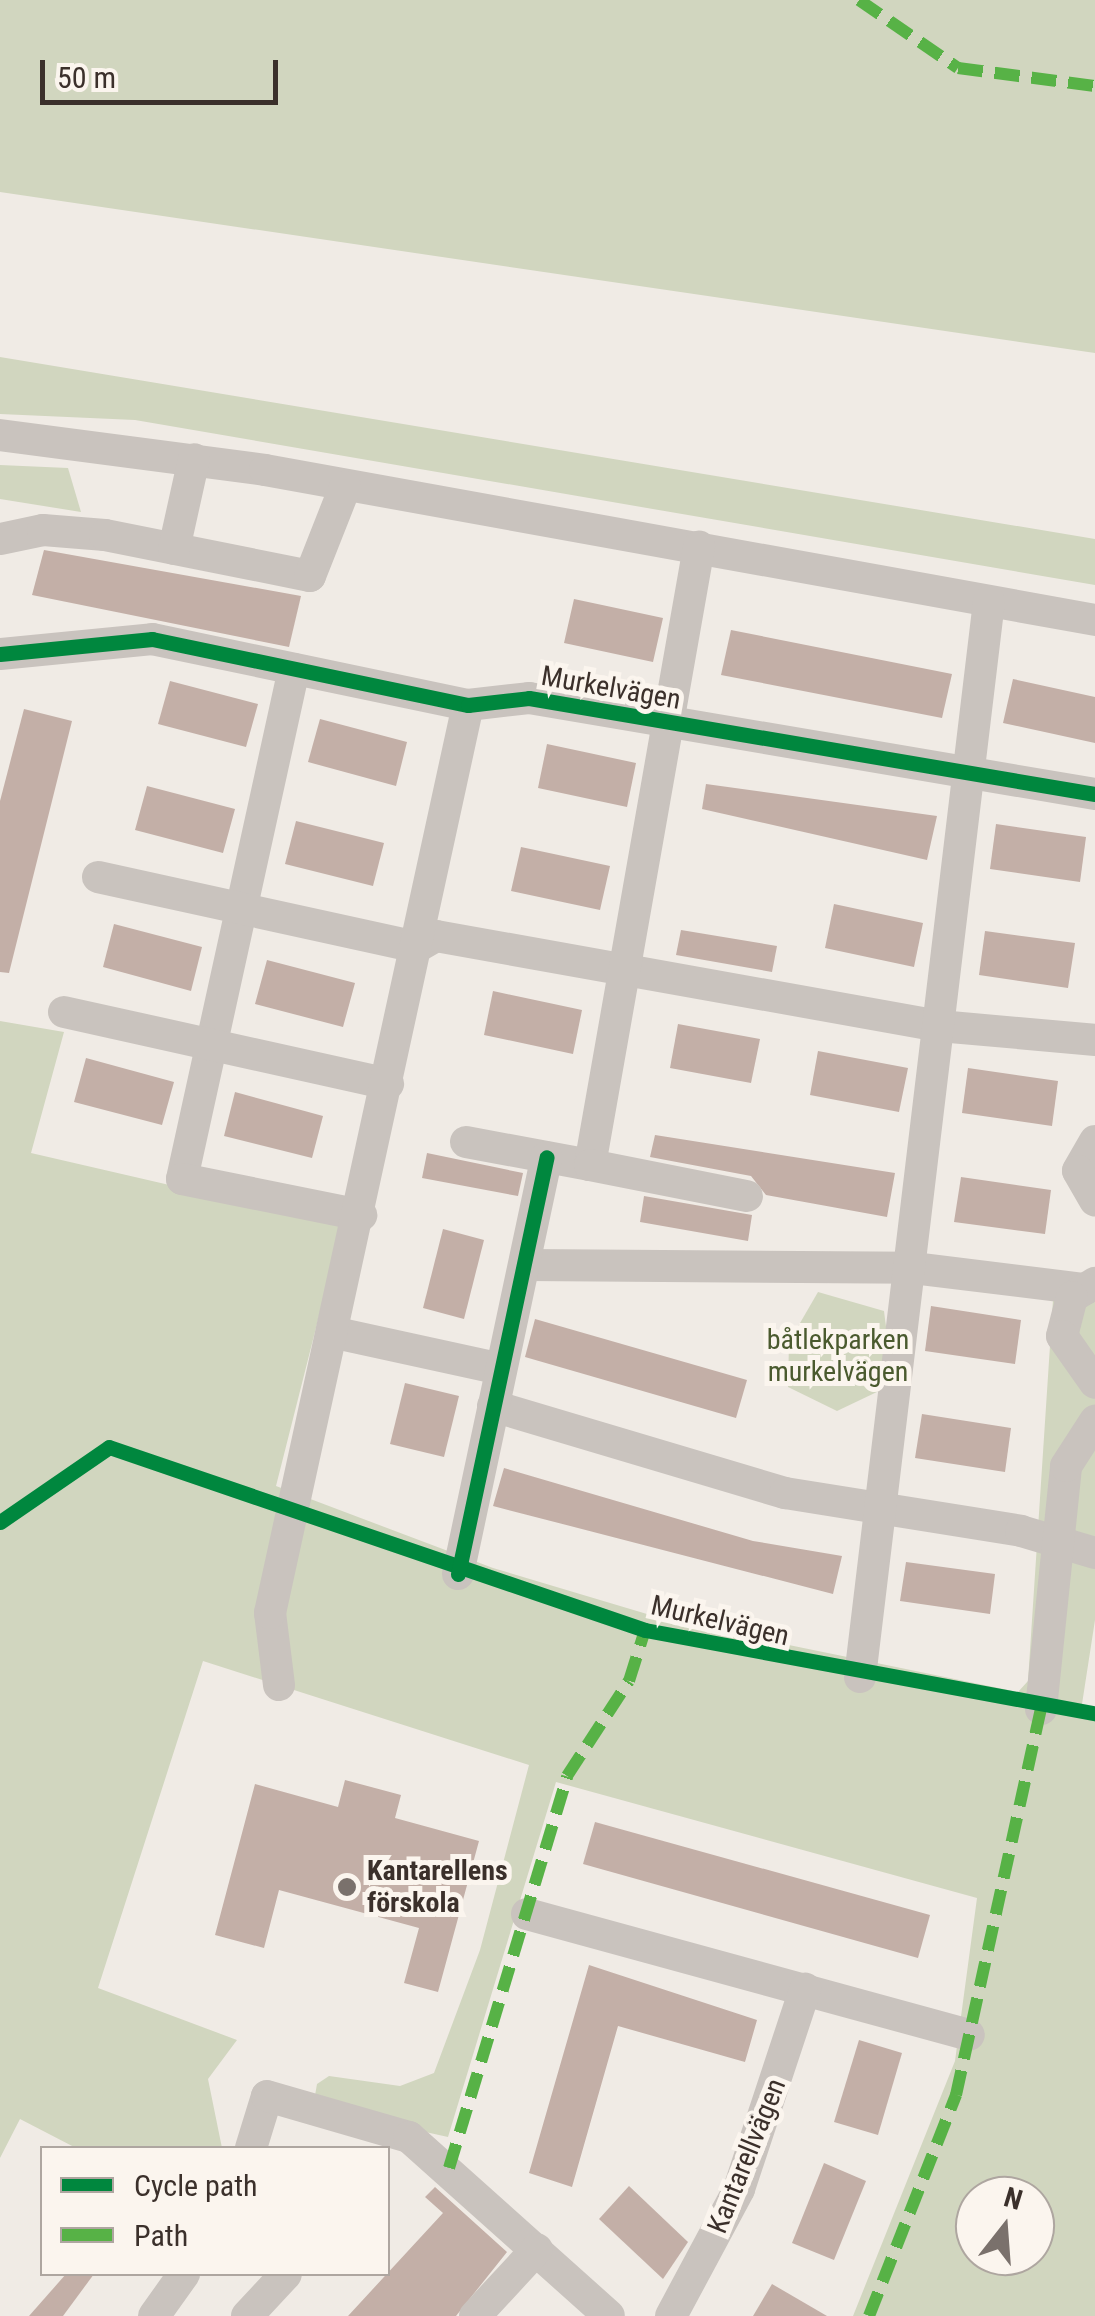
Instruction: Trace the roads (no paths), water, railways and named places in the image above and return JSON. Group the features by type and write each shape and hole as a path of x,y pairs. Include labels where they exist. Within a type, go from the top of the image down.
{"street":[{"path":"0,435 194,459 1095,620"},
{"path":"174,550 194,459"},
{"path":"0,539 43,530 310,576 345,486"},
{"name":"Murkelvägen","path":"590,1165 699,547"},
{"path":"860,1677 914,1268 989,602"},
{"name":"Murkelvägen","path":"0,654 152,639 468,704 529,698 969,776 1095,794"},
{"path":"294,669 182,1179 361,1216"},
{"path":"280,1685 270,1612 336,1334 468,704"},
{"path":"98,877 417,947 436,936 940,1026 1095,1040"},
{"path":"64,1012 388,1084"},
{"path":"1095,1141 1078,1170 1095,1201"},
{"path":"466,1142 747,1196"},
{"path":"458,1574 548,1157"},
{"path":"527,1265 914,1268 1090,1286"},
{"path":"1090,1286 1072,1296 1062,1336 1095,1383"},
{"path":"336,1334 501,1369"},
{"path":"493,1406 696,1470 883,1514 1058,1540 1095,1553"},
{"path":"1041,1710 1066,1466 1095,1421"},
{"path":"527,1914 968,2035"},
{"name":"Kantarellvägen","path":"671,2316 739,2189 805,1989"},
{"path":"253,2146 267,2096 398,2149 536,2250 609,2316"},
{"path":"475,2316 536,2250"},
{"path":"154,2316 183,2276"},
{"path":"247,2316 284,2276"}],"place":[{"name":"Kantarellens förskola","path":"347,1887"}],"park label":[{"name":"båtlekparken murkelvägen","path":"838,1356"}]}
